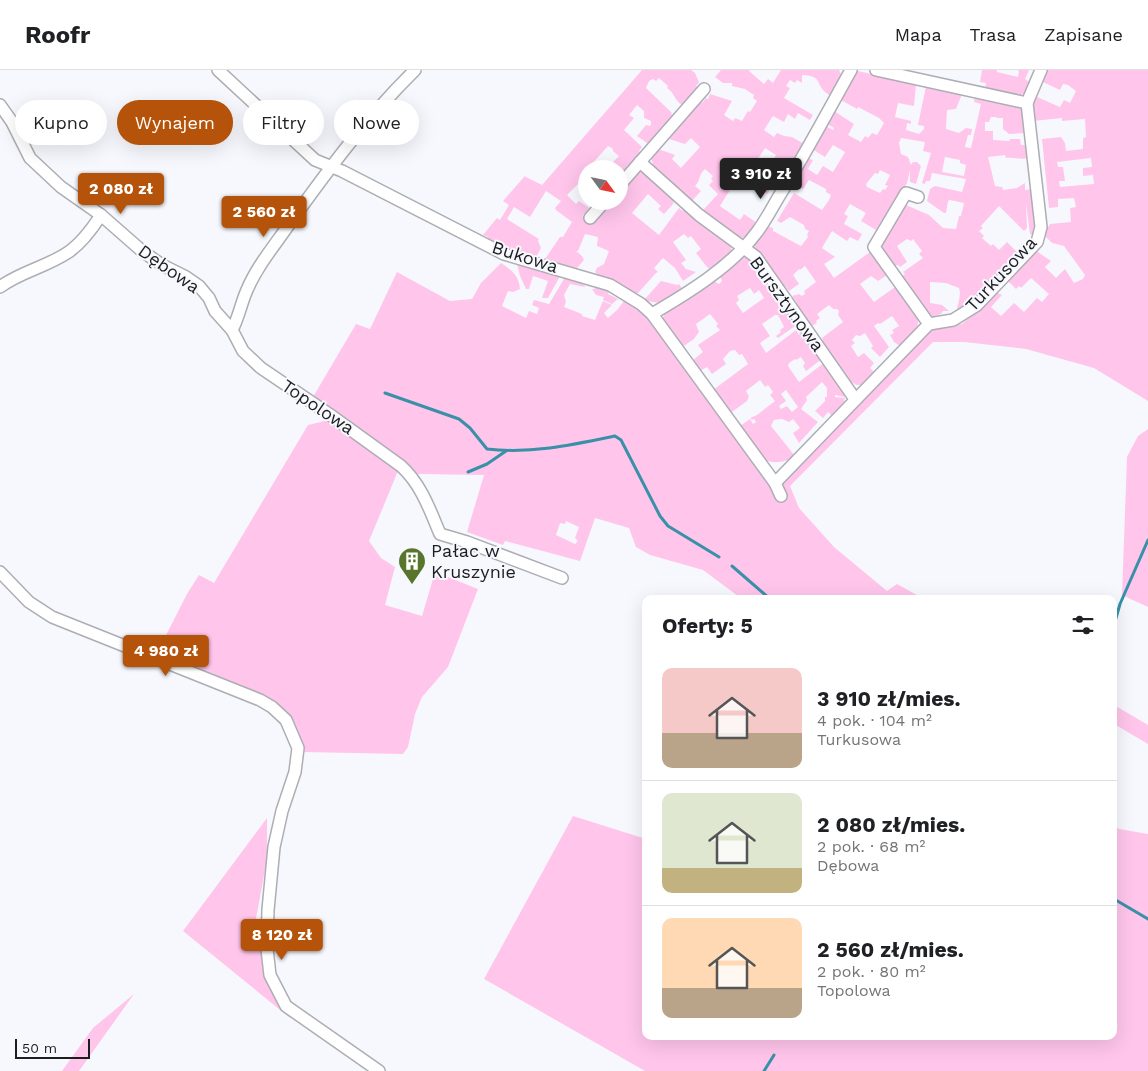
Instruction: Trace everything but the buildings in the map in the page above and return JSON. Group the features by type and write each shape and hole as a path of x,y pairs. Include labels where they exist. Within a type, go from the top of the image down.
{"street":[{"name":"Bukowa","path":"218,70 316,160 402,200 504,254 610,285 641,304 652,314 775,483 781,496"},
{"path":"232,330 239,317 247,290 263,262 332,167 376,113 415,70"},
{"path":"652,314 691,291 724,265 757,233 851,70"},
{"path":"876,70 1027,102 1041,70"},
{"path":"628,176 704,89"},
{"name":"Turkusowa","path":"929,324 953,320 978,305 1037,242 1041,227 1027,102"},
{"name":"Dębowa","path":"0,105 12,122 30,158 61,187 101,215 142,251 198,286 209,298 215,311 232,330"},
{"path":"310,196 318,178 316,160"},
{"name":"Bursztynowa","path":"640,162 699,215 756,258 855,398"},
{"path":"775,483 855,398 929,324 874,247 906,193 918,197"},
{"path":"590,218 597,210"},
{"path":"0,287 66,254 78,244 101,215"},
{"name":"Topolowa","path":"232,330 243,350 261,368 351,429 411,475 418,484 440,534 467,542 562,578"},
{"path":"0,572 29,602 52,617 260,700 272,707 286,720 298,748 296,772 282,811 274,847 268,910 267,949 270,975 286,1006 379,1071"}],"shaded area":[{"path":"642,70 691,70 695,73 699,82 696,86 699,88 682,105 667,88 668,86 659,78 656,81 653,79 649,81 646,88 674,117 650,145 637,136 646,125 650,126 651,121 644,118 644,111 637,105 629,115 634,118 624,130 642,147 639,151 641,154 628,169 628,160 615,160 619,156 608,146 595,160 578,160 578,184 567,195 576,204 578,202 578,210 587,210 582,216 592,225 595,222 593,219 601,210 628,210 628,181 636,173 644,172 675,199 674,203 664,214 658,209 661,206 648,194 632,213 659,235 679,208 683,211 685,209 731,245 731,253 711,270 696,253 701,249 691,236 688,238 684,234 673,242 686,260 681,263 686,269 696,272 683,281 675,268 663,258 654,268 658,272 635,294 597,277 598,275 595,272 597,268 604,264 609,251 597,246 598,237 585,234 578,251 576,251 584,260 577,268 545,260 572,222 556,210 555,208 561,201 546,191 530,217 514,207 507,219 539,239 541,248 536,258 485,241 488,237 483,235 497,218 500,220 509,205 503,201 524,176 542,185"},
{"path":"721,70 750,70 764,84 768,79 773,83 781,70 839,70 842,76 832,96 825,92 813,77 802,75 802,83 797,80 795,83 790,80 786,86 790,88 784,98 813,115 810,120 798,113 795,119 788,114 784,122 773,116 764,130 774,137 777,133 792,137 804,144 784,179 770,172 776,155 765,148 756,162 759,164 755,171 774,182 767,194 756,187 758,180 738,168 732,180 735,182 720,206 740,220 744,214 757,223 749,233 741,238 738,238 702,213 718,194 709,185 713,181 711,179 713,176 705,169 703,171 695,186 701,191 690,203 675,189 677,186 674,188 655,170 651,158 655,151 661,150 675,155 672,159 681,168 700,147 691,138 685,144 669,139 667,135 699,100 702,103 706,98 708,99 710,94 732,101 724,115 733,121 735,118 742,121 748,111 750,112 757,101 753,98 754,95 745,89 732,86 732,83 723,83 715,77"},
{"path":"982,70 997,70 997,72 1018,77 1019,71 1017,70 1029,70 1025,79 1031,83 1025,93 1019,96 985,89 986,83 980,82"},
{"path":"1046,70 1148,70 1148,401 1094,368 1026,349 964,342 933,342 790,486 799,508 834,547 887,591 897,584 917,595 737,595 703,570 650,555 636,547 629,528 595,518 580,561 505,541 503,545 467,532 484,475 418,474 313,397 356,324 370,329 397,272 450,301 472,299 481,283 501,263 514,274 520,289 513,292 508,291 502,306 526,318 529,311 537,314 539,308 532,305 534,300 549,304 564,279 567,278 578,281 585,286 570,284 564,295 566,302 564,307 582,314 582,316 595,320 603,301 612,305 604,313 608,318 624,301 644,311 774,491 930,330 962,324 996,292 1002,295 991,307 1001,316 1014,303 1024,312 1037,298 1042,302 1049,294 1031,278 1021,288 1019,286 1016,289 1007,280 1035,250 1051,261 1045,267 1056,278 1065,269 1074,283 1083,279 1085,275 1064,246 1052,243 1044,235 1050,224 1071,222 1070,208 1076,207 1074,198 1058,199 1058,207 1049,208 1042,139 1061,137 1065,143 1066,151 1083,149 1083,138 1086,137 1085,119 1062,121 1062,118 1033,121 1034,98 1037,97 1060,107 1064,100 1070,103 1076,91 1063,84 1060,90 1043,82","holes":["1091,158 1092,167 1083,168 1083,176 1093,175 1094,184 1060,187 1059,181 1065,181 1063,167 1058,167 1057,162","566,521 579,527 575,538 578,541 575,544 556,535 560,523 565,524"]},
{"path":"858,71 916,84 914,106 898,103 895,117 911,121 911,124 907,123 906,130 919,134 924,129 924,126 918,125 926,86 962,94 956,109 947,110 946,129 959,133 966,128 972,129 971,135 968,135 965,147 971,148 981,104 974,102 975,97 1018,106 1024,113 1026,133 1009,134 1003,129 1003,118 996,117 991,117 989,122 985,122 985,131 993,131 993,140 1009,141 1010,139 1020,139 1021,145 1027,145 1029,158 1006,158 1005,155 988,157 995,186 1002,187 1003,190 1017,188 1025,183 1025,190 1032,189 1036,226 1034,235 1030,234 1026,203 1027,228 1024,231 999,206 981,226 983,228 979,231 984,236 982,238 991,246 993,244 999,250 1007,242 1019,254 975,302 957,314 960,295 959,288 946,283 930,282 930,303 942,305 949,311 943,311 941,314 932,317 926,314 901,277 905,274 903,272 923,258 919,254 922,251 913,239 911,241 907,239 897,246 907,262 900,267 898,265 893,266 881,245 906,205 929,215 943,228 956,229 964,203 948,201 946,213 944,213 927,201 930,189 935,186 962,192 966,179 932,173 930,181 926,181 925,184 922,183 931,153 923,151 925,142 901,138 899,143 901,154 908,157 911,165 913,162 917,162 921,166 916,184 910,182 910,170 907,183 884,222 882,220 876,230 861,221 866,213 850,204 844,214 848,216 844,224 862,234 858,241 850,237 847,241 832,231 822,248 835,257 824,264 834,278 870,252 887,275 878,281 871,276 860,284 874,302 899,286 919,318 917,328 900,346 894,342 890,335 894,333 892,330 899,326 892,316 874,326 889,347 880,357 871,348 873,346 865,333 860,336 856,335 852,340 855,343 851,346 858,357 864,353 874,363 870,368 874,372 861,385 855,384 844,375 820,342 823,340 822,338 843,322 838,315 839,311 829,305 817,314 820,318 816,321 817,323 810,327 794,306 797,303 792,296 799,294 802,296 805,294 804,291 816,282 805,266 793,275 799,284 789,291 785,286 782,287 759,257 754,245 767,226 801,246 808,237 809,231 805,229 804,225 790,217 781,223 777,221 794,193 822,210 829,200 831,195 826,192 826,189 809,180 803,189 794,183 807,158 813,160 808,169 817,175 823,166 833,172 844,154 845,152 833,145 825,157 812,149 826,126 833,130 834,128 827,124 834,111 854,124 848,135 861,142 865,136 868,138 872,133 877,135 884,123 879,118 841,100 854,73","holes":["945,157 960,160 960,163 966,165 964,176 942,172","880,170 890,175 885,185 888,186 880,193 867,187 866,184"]},
{"path":"740,257 748,258 754,263 764,276 761,279 775,298 778,295 793,318 791,320 795,326 778,338 776,336 784,327 778,315 762,324 770,336 760,343 766,353 796,330 799,335 798,331 802,328 822,359 806,371 803,366 805,363 801,357 789,363 788,366 799,382 825,362 844,393 845,397 835,395 835,397 845,398 843,405 832,416 828,412 823,418 815,411 825,401 827,388 822,382 806,397 807,400 801,409 818,422 799,443 793,433 800,428 793,419 789,422 782,419 774,420 771,426 795,456 787,460 773,462 764,460 752,447 740,426 750,419 753,424 756,422 750,418 775,401 770,395 773,392 768,385 765,387 760,380 746,391 749,396 747,401 729,414 713,390 748,364 742,354 739,355 735,350 730,351 723,359 726,364 712,374 707,367 698,372 692,361 703,352 698,345 720,330 710,314 696,324 699,332 694,339 681,348 662,321 667,311 712,280 719,284 722,281 719,274","holes":["750,288 754,294 759,290 764,298 743,313 736,303 739,300 737,296","786,390 798,407 792,412 787,406 781,409 779,406 786,401 781,394"]},
{"path":"517,264 559,275 548,298 542,298 548,281 533,276 529,289 526,289 520,276"},
{"path":"661,281 679,284 683,290 661,303 646,301 645,299"},
{"path":"597,286 610,290 608,294 618,299 612,304 603,300 604,297 596,295 592,289"},
{"path":"329,420 398,471 369,541 381,558 395,567 385,605 422,616 435,572 478,589 448,667 422,697 415,714 408,747 403,754 303,752 274,704 214,674 157,653 187,594 199,575 214,583 308,425"},
{"path":"1148,429 1148,607 1122,595 1127,457 1138,436"},
{"path":"1117,707 1148,725 1148,744 1117,726"},
{"path":"573,816 642,838 642,1040 1117,1040 1117,827 1148,834 1148,1071 645,1071 484,979"},
{"path":"267,818 267,859 255,924 272,985 290,1018 183,931"},
{"path":"134,994 79,1071 62,1071 93,1028"}],"waterway":[{"path":"385,393 459,419 470,428 487,449 535,449 615,436 621,440 660,516 668,526 719,557"},
{"path":"468,472 487,464 506,451"},
{"path":"1117,614 1148,540"},
{"path":"732,566 765,595"},
{"path":"1117,901 1148,919"},
{"path":"764,1071 774,1055"}],"place":[{"name":"Pałac w Kruszynie","path":"412,585"}]}
